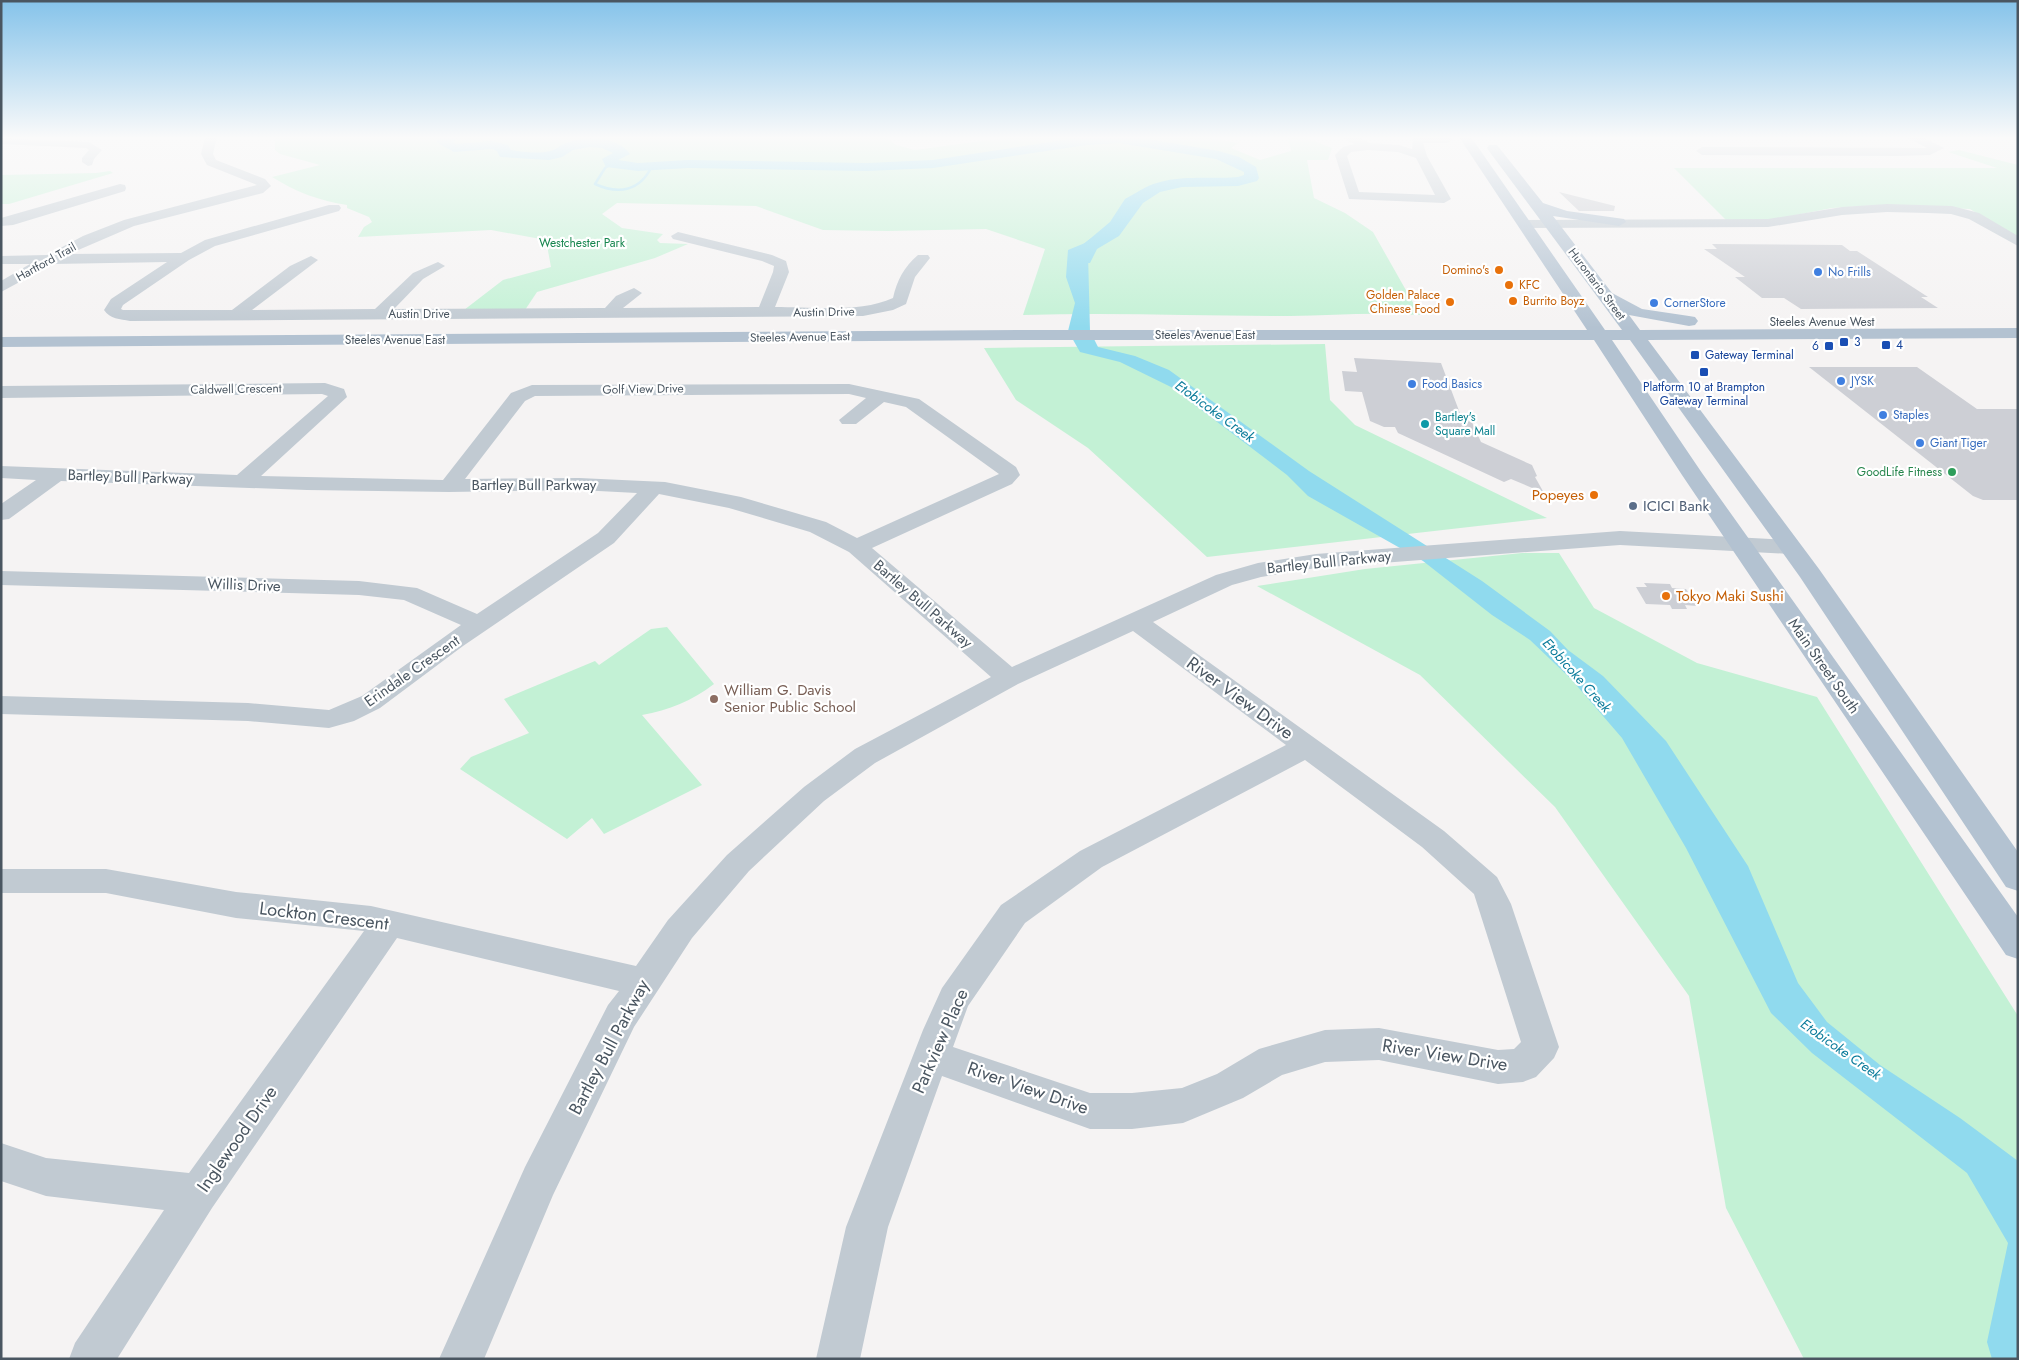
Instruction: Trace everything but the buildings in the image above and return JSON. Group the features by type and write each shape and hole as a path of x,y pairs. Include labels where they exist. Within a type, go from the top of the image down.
{"main road":[{"name":"Hurontario Street","path":"1508,200 1595,329"},
{"name":"Hurontario Street","path":"1534,200 1631,329"},
{"path":"1538,206 1566,214 1619,222"},
{"path":"1604,293 1637,313 1667,319 1699,329"},
{"path":"1522,329 1570,311 1571,294"},
{"name":"Steeles Avenue West","path":"1699,329 2018,321"},
{"path":"1910,334 1918,326 1932,322"},
{"path":"1522,329 1586,346 1616,359"},
{"name":"Steeles Avenue West","path":"1595,329 2018,334"},
{"name":"Steeles Avenue East","path":"1,332 1595,329"},
{"name":"Main Street South","path":"1595,329 2018,945"},
{"path":"1631,329 1795,553 2018,878"},
{"path":"1656,363 1655,354 1665,346 1699,329"},
{"name":"Steeles Avenue East","path":"1,342 1020,330"},
{"path":"1671,441 1714,442"}],"street":[{"path":"1,222 8,222 79,200"},
{"name":"Hartford Trail","path":"1,287 89,238 135,221 216,200"},
{"path":"1,260 184,257 219,240 334,208"},
{"path":"1524,224 1619,222 1768,223 1864,209 1950,210 1986,221 2018,242"},
{"path":"678,236 768,258 781,264 781,272 764,313"},
{"name":"Austin Drive","path":"184,257 117,302 112,310 114,313 130,316 863,311 888,307 900,301 904,279 923,258"},
{"path":"236,315 295,269 311,260"},
{"path":"380,314 418,276 438,266"},
{"path":"608,314 622,299 634,293"},
{"name":"Caldwell Crescent","path":"1,392 325,388 337,393 338,397 309,425 243,482"},
{"name":"Golf View Drive","path":"449,486 518,397 532,391 849,389 912,403 1008,471 1010,475 1005,480 857,546"},
{"path":"849,420 882,395"},
{"name":"Bartley Bull Parkway","path":"1,472 243,482 449,486 579,484 654,488 733,502 818,527 857,546 1009,678"},
{"path":"1,514 57,474"},
{"name":"Erindale Crescent","path":"1,705 248,712 329,719 371,702 479,624 606,538 654,488"},
{"name":"Bartley Bull Parkway","path":"461,1359 539,1181 621,1016 642,982 680,929 738,863 814,794 865,756 1009,678 1224,580 1258,570 1316,561 1582,541 1630,551 1745,550 1795,553"},
{"name":"Willis Drive","path":"1,578 359,588 401,592 409,593 479,624"},
{"name":"River View Drive","path":"931,1056 1090,1111 1132,1111 1182,1105 1230,1086 1272,1061 1324,1046 1379,1044 1498,1067 1523,1065 1542,1047 1495,904 1486,886 1433,838 1134,620"},
{"name":"Parkview Place","path":"838,1359 866,1227 931,1056 954,1000 1013,914 1091,859 1306,747"},
{"name":"Lockton Crescent","path":"1,881 106,881 236,906 389,923 642,982"},
{"name":"Inglewood Drive","path":"91,1359 198,1194 389,923"},
{"path":"1,1162 46,1177 198,1194"}],"green space":[{"path":"1,200 21,200 9,204 1,204"},
{"name":"Westchester Park","path":"325,200 1319,200 1345,213 1373,232 1420,315 1023,315 1045,249 986,229 823,230 756,206 617,203 602,214 622,228 663,234 657,240 660,243 688,244 655,258 537,292 525,310 464,310 503,280 551,267 546,240 491,230 358,237 364,227 372,222 369,217 347,208 347,205"},
{"path":"1706,200 2018,200 2018,239 1970,209 1879,205 1832,208 1760,222 1730,224"},
{"path":"1325,344 1330,400 1355,425 1547,518 1207,557 1088,448 1016,400 984,348"},
{"path":"1522,553 1559,553 1594,608 1697,663 1817,697 2018,1016 2018,1359 1804,1359 1726,1208 1689,996 1555,807 1420,675 1257,586 1365,569"},
{"path":"667,627 714,684 680,704 642,715 702,785 604,834 592,818 567,839 460,769 471,757 529,733 504,699 595,661 599,665 651,629"}],"water":[{"path":"1124,200 1142,200 1134,205 1123,226 1113,231 1088,253 1090,331 1098,347 1135,356 1169,370 1309,471 1482,581 1550,631 1568,650 1603,676 1666,741 1748,866 1798,983 1827,1022 1880,1065 1960,1118 2018,1161 2018,1359 1992,1359 1987,1342 2008,1243 1967,1173 1812,1053 1771,1013 1686,848 1622,738 1571,679 1530,640 1492,615 1423,561 1308,496 1287,475 1171,387 1120,362 1080,352 1068,331 1075,303 1066,277 1068,250 1085,243 1110,222"}],"waterway":[{"name":"Etobicoke Creek","path":"1084,259 1085,253 1091,245 1113,232 1138,200"}],"place":[{"name":"Domino's","path":"1499,270"},
{"name":"No Frills","path":"1818,272"},
{"name":"KFC","path":"1509,285"},
{"name":"Burrito Boyz","path":"1513,301"},
{"name":"Golden Palace Chinese Food","path":"1450,302"},
{"name":"CornerStore","path":"1654,303"},
{"name":"3","path":"1844,342"},
{"name":"4","path":"1886,345"},
{"name":"6","path":"1829,346"},
{"name":"Gateway Terminal","path":"1695,355"},
{"name":"Platform 10 at Brampton Gateway Terminal","path":"1704,372"},
{"name":"JYSK","path":"1841,381"},
{"name":"Food Basics","path":"1412,384"},
{"name":"Staples","path":"1883,415"},
{"name":"Bartley's Square Mall","path":"1425,424"},
{"name":"Giant Tiger","path":"1920,443"},
{"name":"GoodLife Fitness","path":"1952,472"},
{"name":"Popeyes","path":"1594,495"},
{"name":"ICICI Bank","path":"1633,506"},
{"name":"Tokyo Maki Sushi","path":"1666,596"},
{"name":"William G. Davis Senior Public School","path":"714,699"}]}
